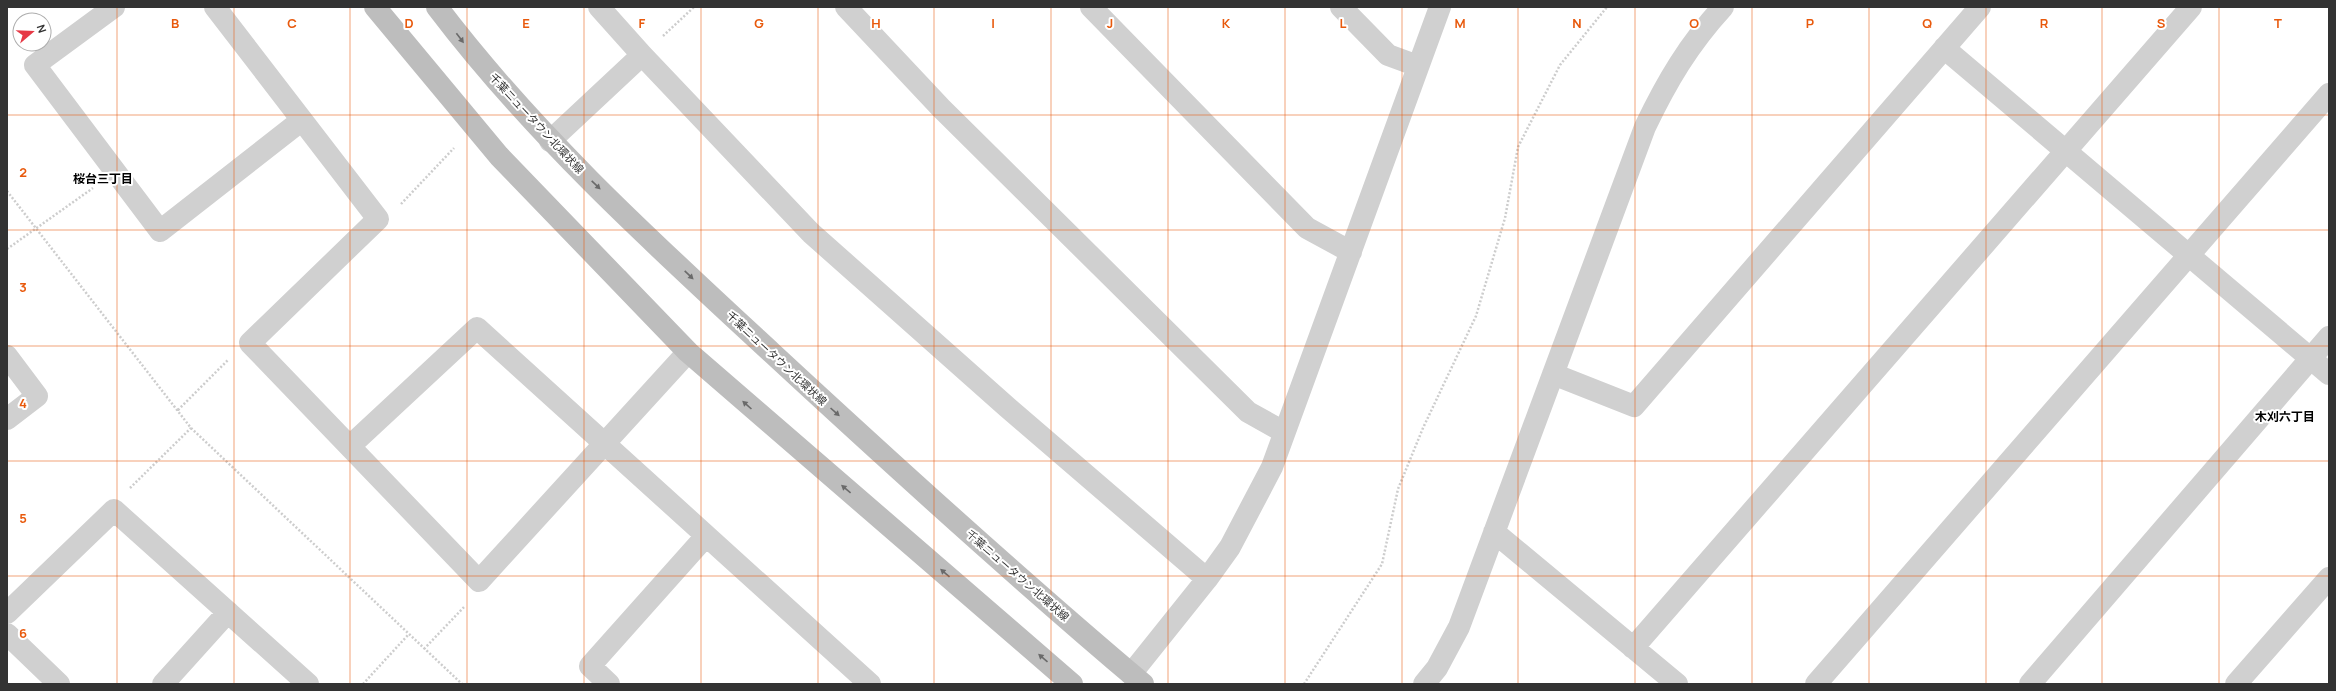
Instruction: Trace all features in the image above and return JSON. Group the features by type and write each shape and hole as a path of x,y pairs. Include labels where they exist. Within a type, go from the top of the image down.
{"main road":[{"path":"375,7 404,44 499,156 688,352 1072,684"},
{"name":"千葉ニュータウン北環状線","path":"437,7 475,57 550,141 725,310 826,403 1137,679"}],"street":[{"path":"114,7 35,65 160,231 302,120"},
{"path":"215,7 378,220 250,343 479,581 688,352"},
{"path":"599,7 642,55 811,233 1007,407 1207,579"},
{"path":"846,7 941,108 1248,412 1284,432"},
{"path":"1091,7 1307,228 1351,252"},
{"path":"1341,7 1388,55 1418,66"},
{"path":"1137,679 1230,547 1272,467 1440,7"},
{"path":"1424,684 1437,668 1459,627 1645,127 1664,88 1684,53 1723,7"},
{"path":"1553,374 1634,406 1980,7"},
{"path":"1633,648 2192,7"},
{"path":"1944,48 2329,374"},
{"path":"550,141 642,55"},
{"path":"1816,684 2329,94"},
{"path":"350,446 477,328 706,536 862,682"},
{"path":"2030,684 2329,337"},
{"path":"7,356 37,396 7,419"},
{"path":"7,613 114,510 308,684"},
{"path":"1494,532 1677,684"},
{"path":"609,684 590,666 706,536"},
{"path":"2236,684 2329,578"},
{"path":"163,684 228,612"},
{"path":"7,634 60,684"}],"path":[{"path":"642,55 694,7"},
{"path":"1304,684 1382,564 1398,489 1423,428 1476,316 1505,218 1518,147 1560,65 1607,7"},
{"path":"378,220 394,211 456,147"},
{"path":"7,249 116,172"},
{"path":"7,191 192,428 408,635 462,684"},
{"path":"178,410 232,356 250,343"},
{"path":"114,510 122,495 192,428"},
{"path":"424,649 474,596 479,581"},
{"path":"363,684 408,635"}],"district":[{"name":"桜台三丁目","path":"103,178"},
{"name":"木刈六丁目","path":"2285,416"}]}
